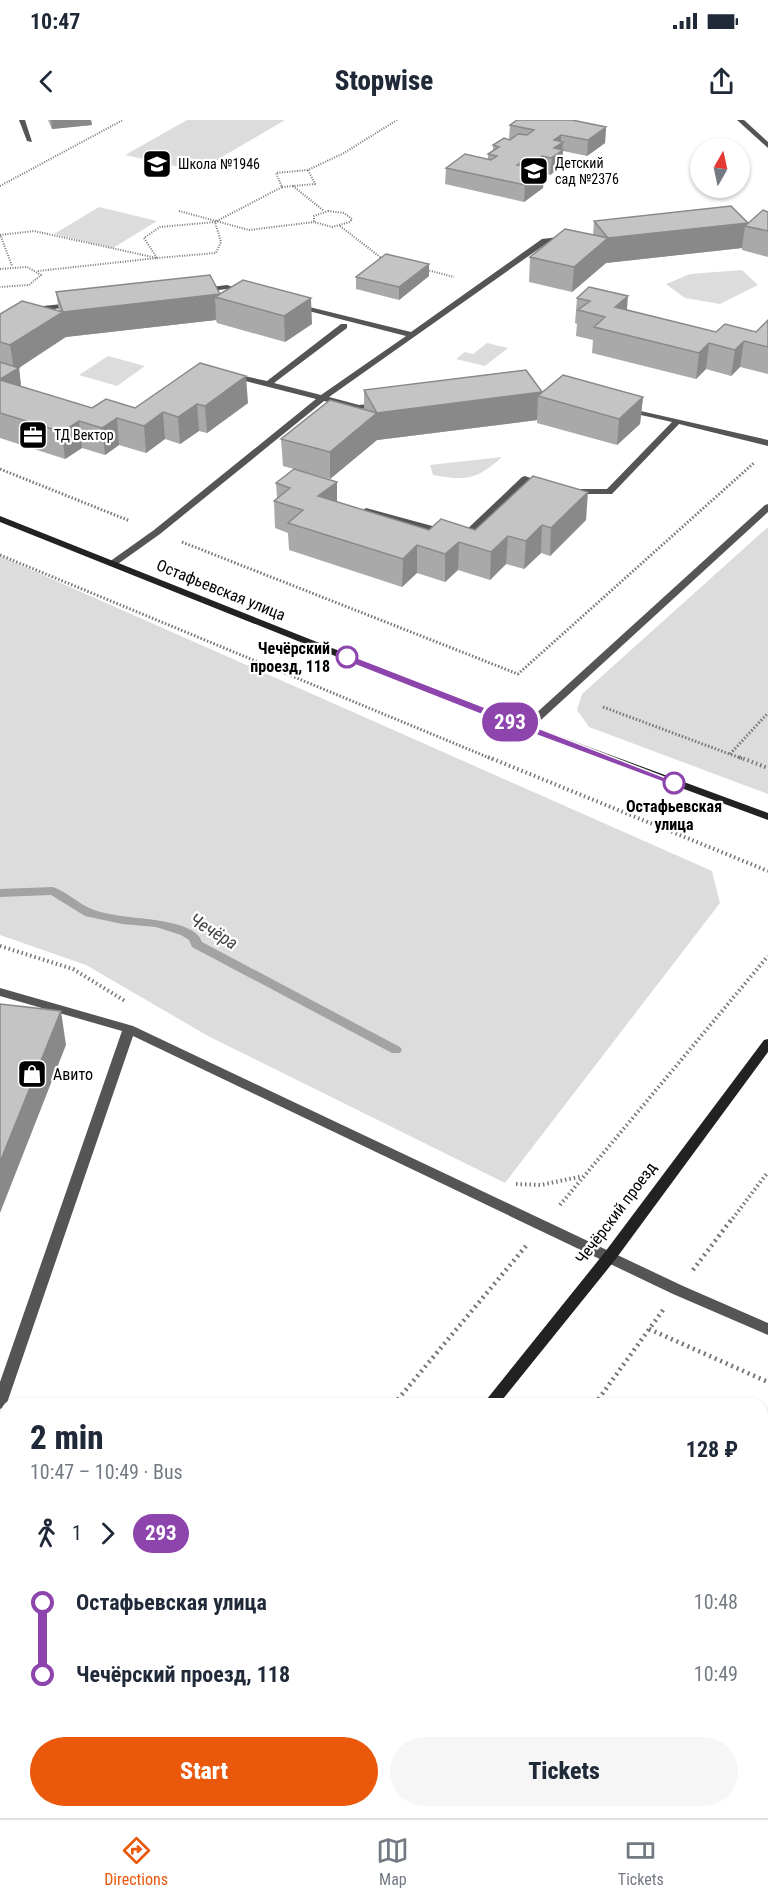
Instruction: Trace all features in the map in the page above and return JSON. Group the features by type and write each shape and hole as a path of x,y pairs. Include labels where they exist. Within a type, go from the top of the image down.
{"street":[{"path":"22,120 30,141"},
{"path":"740,120 768,146"},
{"path":"112,564 158,532 321,399 545,241 580,237"},
{"path":"191,291 226,287 260,296"},
{"path":"27,310 86,303"},
{"path":"292,304 413,335"},
{"path":"268,384 344,326"},
{"path":"226,373 359,407 394,403"},
{"path":"622,408 768,443"},
{"path":"569,490 580,493 609,492 678,421"},
{"path":"366,511 463,537 525,479 558,488"},
{"path":"526,728 768,507"},
{"name":"Остафьевская улица","path":"0,519 526,728 768,817"},
{"path":"0,992 129,1029 678,1290 768,1329"},
{"path":"2,1398 129,1029"},
{"name":"Чечёрский проезд","path":"495,1398 610,1256 768,1042"}],"path":[{"path":"0,186 123,120"},
{"path":"282,187 276,173 308,170 344,153 397,120"},
{"path":"157,258 144,238 160,227 215,222 282,187 315,183 308,170"},
{"path":"293,186 325,212"},
{"path":"179,211 249,230 314,222 325,226 340,226 350,222 350,216 339,212 325,212 314,216 314,222"},
{"path":"0,269 12,266 38,271 216,253 221,242 215,222"},
{"path":"340,226 382,259 393,262"},
{"path":"12,266 0,235 34,231 157,258"},
{"path":"428,270 484,284"},
{"path":"0,287 16,288 34,283 41,275 38,271"},
{"path":"0,469 518,674 759,459"},
{"path":"0,555 768,871"},
{"path":"603,707 768,768"},
{"path":"730,754 768,713"},
{"path":"399,1398 768,956"},
{"path":"678,1290 768,1172"},
{"path":"599,1398 651,1327 768,1382"}],"shaded area":[{"path":"187,120 285,120 198,171 125,155"},
{"path":"99,207 157,221 113,248 54,234"},
{"path":"742,270 758,285 720,304 685,298 666,284 690,274"},
{"path":"487,343 508,348 485,366 456,359 465,352 473,354"},
{"path":"108,356 145,366 117,386 79,375"},
{"path":"502,457 478,474 463,478 433,475 430,465"},
{"path":"768,527 768,794 589,727 577,710 582,694"},
{"path":"0,556 712,871 720,903 505,1183 208,1036 86,965 0,935"}],"building":[{"path":"517,120 572,120 606,127 588,140 561,135 554,140 563,142 554,148 563,150 551,158 542,156 532,163 523,161 517,165 544,171 525,185 446,168 465,154 491,160 497,156 488,154 499,147 493,145 504,138 510,140 518,134 527,135 534,130 510,125"},
{"path":"731,206 748,223 608,238 594,221"},
{"path":"763,210 768,212 768,231 745,226"},
{"path":"565,229 608,238 574,267 530,257"},
{"path":"386,254 429,264 399,287 356,277"},
{"path":"210,275 220,294 63,312 56,292"},
{"path":"243,280 311,298 284,316 215,297"},
{"path":"589,287 628,296 615,307 716,332 725,324 756,332 768,320 768,347 744,341 735,350 709,343 699,353 594,327 605,317 578,310 590,301 577,298"},
{"path":"22,301 63,312 10,345 0,342 0,314"},
{"path":"0,362 19,368 0,379"},
{"path":"200,363 246,376 205,406 197,404 178,417 163,412 144,426 117,418 102,428 79,421 62,432 0,413 0,380 92,408 106,399 135,408"},
{"path":"526,370 542,392 377,413 364,390"},
{"path":"563,375 643,397 619,419 538,396"},
{"path":"330,400 377,413 330,452 281,439"},
{"path":"294,469 337,482 318,496 429,530 441,519 475,530 533,476 588,492 551,528 542,525 526,541 508,536 491,552 459,542 445,554 417,545 403,559 288,523 303,510 274,501 290,488 276,483"},
{"path":"0,1004 61,1011 0,1162"}],"waterway":[{"name":"Чечёра","path":"0,893 53,891 89,913 122,920 157,923 185,932 195,938 196,944 396,1050"}],"bus line":[{"name":"293","path":"347,657 479,710 674,783"}],"place":[{"name":"Школа №1946","path":"157,164"},
{"name":"Детский сад №2376","path":"534,171"},
{"name":"ТД Вектор","path":"33,435"},
{"name":"Чечёрский проезд, 118","path":"347,657"},
{"name":"Остафьевская улица","path":"674,783"},
{"name":"Авито","path":"32,1074"}]}
